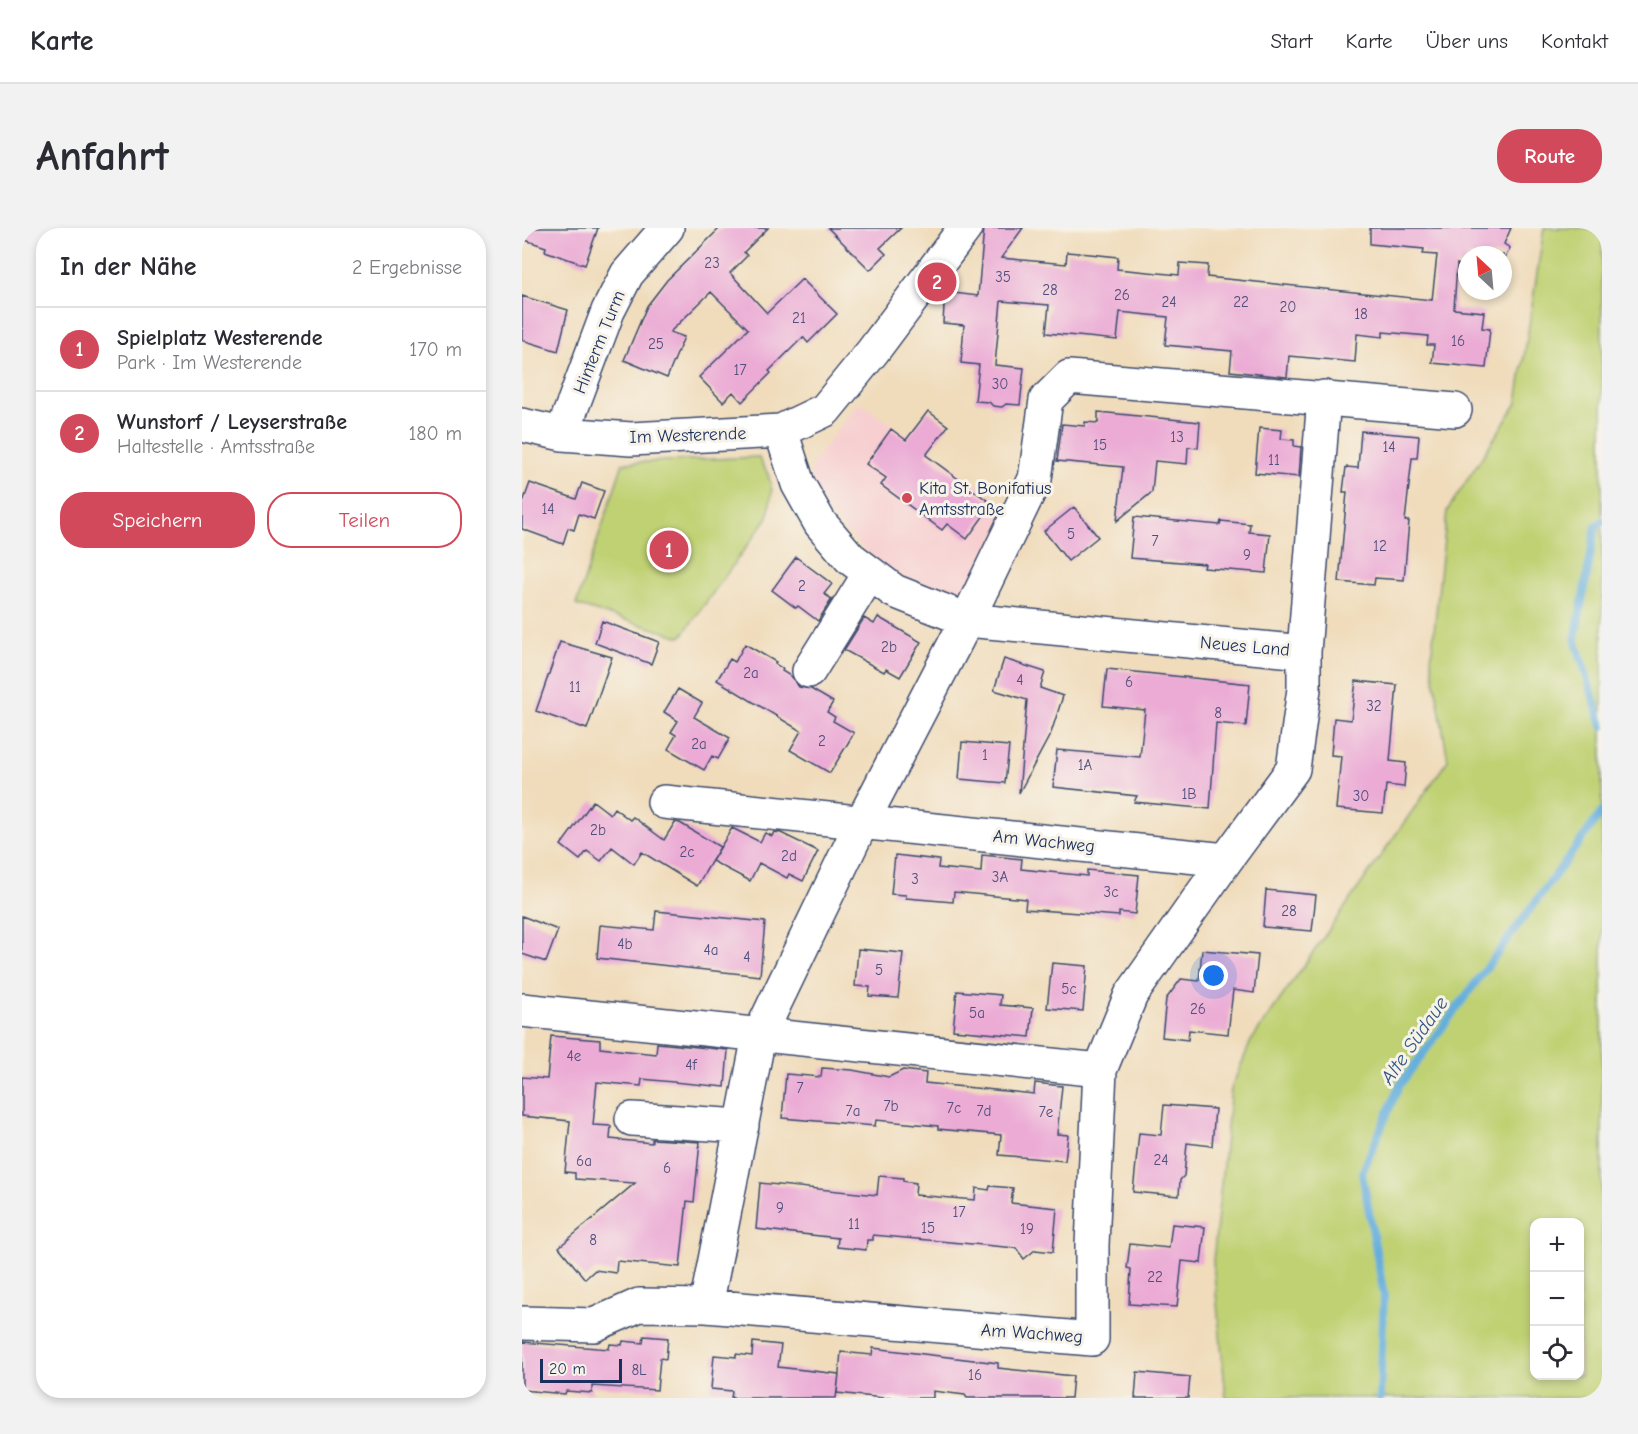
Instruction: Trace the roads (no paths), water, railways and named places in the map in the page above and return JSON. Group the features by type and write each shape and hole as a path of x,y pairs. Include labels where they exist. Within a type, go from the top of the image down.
{"street":[{"name":"Hinterm Turm","path":"562,434 608,311 627,274 667,228"},
{"name":"Im Westerende","path":"522,425 562,434 631,439 781,431 825,410 965,228"},
{"path":"706,1306 759,1036 862,822 968,620 1035,479 1046,400 1069,377 1455,410"},
{"name":"Neues Land","path":"781,431 798,484 820,523 850,558 894,591 968,620 1304,652 1324,397"},
{"path":"809,672 870,573"},
{"name":"Am Wachweg","path":"522,1323 594,1325 639,1305 706,1306 1092,1338 1092,1245 1100,1070 1131,995 1293,769 1304,689 1304,652"},
{"name":"Am Wachweg","path":"664,802 1226,860"},
{"path":"522,1010 1100,1070"},
{"path":"632,1119 742,1126"}],"waterway":[{"name":"Alte Südaue","path":"1602,521 1596,526 1575,639 1602,726"},
{"name":"Alte Südaue","path":"1380,1398 1384,1295 1362,1173 1399,1086 1602,812"}],"place":[{"name":"Wunstorf / Leyserstraße","path":"937,282"},
{"name":"Kita St. Bonifatius Amtsstraße","path":"907,498"},
{"name":"Spielplatz Westerende","path":"669,550"}]}
